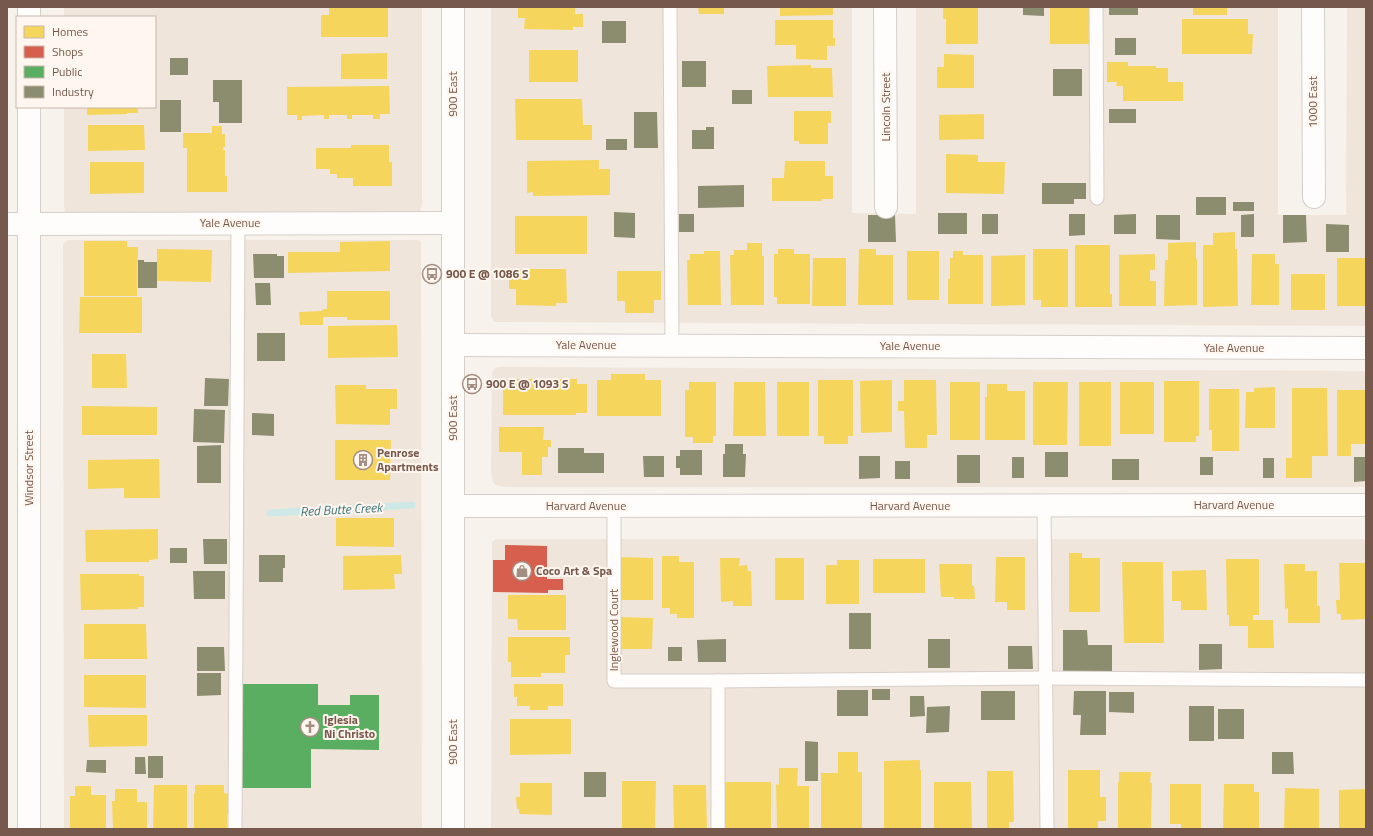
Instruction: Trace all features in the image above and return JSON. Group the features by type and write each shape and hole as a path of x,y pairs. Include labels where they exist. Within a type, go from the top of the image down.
{"street":[{"name":"900 East","path":"453,7 453,829"},
{"name":"Lincoln Street","path":"885,7 886,207"},
{"name":"1000 East","path":"1313,7 1314,197"},
{"name":"Windsor Street","path":"29,108 29,829"},
{"name":"Yale Avenue","path":"7,224 453,223"},
{"name":"Yale Avenue","path":"453,345 1366,348"},
{"name":"Harvard Avenue","path":"453,506 1366,505"}],"lane":[{"path":"670,7 672,346"},
{"path":"1096,7 1097,198"},
{"path":"235,829 238,223"},
{"name":"Inglewood Court","path":"614,506 614,681 718,681"},
{"path":"1044,506 1047,829"},
{"path":"718,829 718,681 1046,678 1366,680"}],"shaded area":[{"path":"64,7 422,7 422,203 420,212 65,213 64,108 156,108 156,16 64,16"},
{"path":"491,7 852,7 852,213 916,214 916,7 1278,7 1278,215 1346,215 1347,7 1366,7 1366,326 494,322 491,316"},
{"path":"69,240 421,241 422,829 64,829 63,245"},
{"path":"498,367 1366,371 1366,487 498,486 494,484 491,470 492,373 494,369"},
{"path":"496,539 1366,539 1366,829 491,829 492,542"}],"building: Homes":[{"path":"388,7 388,37 321,37 321,15 329,15 329,8"},
{"path":"518,7 575,7 575,14 583,14 583,27 573,27 573,30 524,29 525,18 518,18"},
{"path":"698,7 724,7 724,14 699,14"},
{"path":"780,7 833,7 833,15 780,16"},
{"path":"943,7 978,7 978,44 946,44 946,19 943,19"},
{"path":"1050,7 1090,7 1090,44 1050,44"},
{"path":"1188,7 1227,7 1227,15 1193,15 1193,8"},
{"path":"1182,19 1248,19 1248,34 1253,34 1252,54 1182,54"},
{"path":"775,20 833,20 833,38 835,38 835,46 827,46 827,60 796,59 796,45 775,45"},
{"path":"529,50 578,50 578,82 529,82"},
{"path":"387,53 387,79 341,79 341,54"},
{"path":"944,54 974,55 974,88 937,88 937,67 944,67"},
{"path":"1107,62 1128,62 1128,66 1156,66 1156,68 1168,68 1168,82 1183,82 1183,101 1123,101 1123,86 1116,86 1117,82 1107,82"},
{"path":"811,65 811,68 832,68 833,97 768,97 767,66"},
{"path":"389,86 390,114 380,114 380,119 373,119 373,115 352,115 352,119 347,119 347,115 329,115 329,119 324,119 324,115 302,116 302,120 297,120 297,115 287,115 287,87"},
{"path":"515,99 582,99 583,125 592,125 592,140 516,140"},
{"path":"87,108 138,108 138,113 87,115"},
{"path":"794,111 831,111 831,123 828,123 828,144 799,144 799,141 794,141"},
{"path":"984,114 984,139 939,140 939,115"},
{"path":"88,125 144,125 145,150 88,151"},
{"path":"212,126 222,126 222,134 225,134 225,147 223,147 223,150 225,150 225,176 227,176 227,192 187,192 187,148 183,148 183,133 212,133"},
{"path":"351,145 389,145 389,162 392,162 392,186 353,186 353,178 337,178 337,174 330,174 330,169 316,169 316,148 351,148"},
{"path":"946,154 978,155 978,162 1005,162 1004,194 946,193"},
{"path":"599,160 599,169 610,169 610,195 533,196 533,192 527,193 527,161"},
{"path":"785,161 825,161 825,176 833,176 833,199 822,199 822,201 772,201 772,178 784,178"},
{"path":"90,162 144,162 144,193 90,194"},
{"path":"515,216 587,216 587,254 515,254"},
{"path":"1235,232 1235,249 1237,249 1238,306 1203,307 1203,245 1213,245 1213,233"},
{"path":"84,241 127,241 127,247 138,247 137,296 84,296"},
{"path":"390,241 390,271 288,273 288,252 340,252 340,242"},
{"path":"1196,242 1197,305 1164,306 1165,260 1168,260 1168,243"},
{"path":"747,243 762,243 762,256 764,256 764,305 731,305 730,255 734,255 734,250 747,250"},
{"path":"1075,245 1110,245 1110,294 1112,294 1112,307 1075,307"},
{"path":"157,249 212,250 211,282 157,281"},
{"path":"778,249 794,249 794,254 810,254 810,304 777,304 777,297 774,297 774,254 778,254"},
{"path":"859,249 876,249 876,255 893,255 893,305 858,305"},
{"path":"1033,249 1068,249 1068,307 1041,307 1041,300 1033,300"},
{"path":"704,251 720,251 721,305 688,305 687,260 690,260 690,254 704,254"},
{"path":"907,251 939,251 939,300 907,300"},
{"path":"953,251 963,251 963,255 983,255 983,304 948,304 948,279 950,279 950,258 953,258"},
{"path":"1155,254 1155,270 1150,270 1150,281 1156,281 1156,306 1119,306 1119,255"},
{"path":"1252,254 1275,254 1275,264 1279,264 1279,305 1251,305"},
{"path":"1025,255 1025,305 991,306 991,256"},
{"path":"813,258 846,258 846,306 812,306"},
{"path":"1337,258 1366,258 1366,306 1337,306"},
{"path":"509,269 566,269 567,303 556,303 556,306 516,305 516,289 509,289"},
{"path":"617,271 661,271 661,300 654,300 654,313 625,313 625,301 617,301"},
{"path":"1291,274 1325,274 1325,310 1291,310"},
{"path":"327,291 390,291 390,320 347,320 347,317 323,317 323,325 300,325 299,312 322,311 323,309 327,309"},
{"path":"80,297 142,297 142,333 79,333"},
{"path":"397,325 398,357 328,358 328,326"},
{"path":"92,354 126,354 127,388 92,388"},
{"path":"611,374 645,374 645,380 661,380 661,416 597,416 597,380 611,380"},
{"path":"503,379 577,379 577,384 587,384 587,413 576,413 576,415 503,415"},
{"path":"818,380 853,380 853,436 848,436 848,444 824,444 824,436 818,436"},
{"path":"892,380 892,432 861,433 860,381"},
{"path":"904,380 936,380 937,435 927,435 927,448 905,448 904,411 898,411 898,401 904,401"},
{"path":"1164,381 1199,381 1199,436 1196,436 1196,442 1164,442"},
{"path":"689,382 716,382 716,436 713,436 713,443 693,443 693,437 685,437 685,390 689,390"},
{"path":"734,382 765,382 766,436 733,436"},
{"path":"777,382 809,382 809,436 777,436"},
{"path":"950,382 980,382 980,440 950,440"},
{"path":"1033,382 1068,382 1067,445 1033,445"},
{"path":"1079,382 1111,382 1111,446 1079,446"},
{"path":"1120,382 1154,382 1154,434 1120,434"},
{"path":"987,384 1007,384 1007,391 1025,391 1025,440 985,440 985,397 987,397"},
{"path":"335,385 366,385 366,389 397,389 397,409 390,409 390,425 336,424"},
{"path":"1275,387 1275,428 1245,428 1246,392 1254,392 1254,388"},
{"path":"1292,388 1327,388 1328,456 1312,456 1312,478 1286,478 1286,458 1292,458"},
{"path":"1209,389 1239,389 1239,451 1212,451 1212,430 1209,430"},
{"path":"1337,390 1366,390 1366,444 1351,444 1351,456 1337,456"},
{"path":"82,406 157,407 157,435 82,435"},
{"path":"499,427 544,427 543,440 551,440 551,447 548,447 548,457 542,457 542,475 522,475 522,452 499,452"},
{"name":"Penrose Apartments","path":"335,440 391,440 390,480 335,480"},
{"path":"159,459 160,498 124,498 124,488 88,489 88,460"},
{"path":"336,518 394,518 394,547 336,546"},
{"path":"158,529 158,559 149,560 149,562 86,562 85,530"},
{"path":"1069,553 1082,553 1082,558 1100,558 1100,612 1069,612"},
{"path":"401,555 402,574 394,574 395,589 343,590 343,556"},
{"path":"662,556 679,556 679,562 694,562 694,618 677,618 677,614 670,614 670,608 662,608"},
{"path":"618,557 653,558 653,600 618,600"},
{"path":"996,557 1025,557 1025,610 1007,610 1007,602 995,602"},
{"path":"720,558 740,558 739,566 747,565 748,571 751,571 752,606 733,606 733,601 721,602"},
{"path":"775,558 804,558 804,600 775,600"},
{"path":"873,559 925,559 925,593 873,593"},
{"path":"1226,559 1259,559 1259,615 1253,615 1253,620 1273,620 1274,648 1248,648 1248,626 1229,626 1229,615 1227,615"},
{"path":"837,560 859,560 859,604 826,604 826,565 837,565"},
{"path":"1122,562 1163,562 1164,643 1124,643"},
{"path":"1339,563 1366,563 1366,619 1341,620 1341,614 1337,614 1336,600 1340,600"},
{"path":"939,564 972,564 972,586 974,586 975,599 954,599 954,597 941,597"},
{"path":"1284,564 1305,564 1305,571 1317,571 1317,606 1320,606 1320,623 1288,623 1288,608 1285,609"},
{"path":"1206,570 1207,610 1181,610 1181,601 1172,601 1172,571"},
{"path":"80,574 139,574 139,576 144,576 144,607 138,607 138,609 81,610"},
{"path":"508,595 566,595 566,630 518,630 517,619 508,619"},
{"path":"619,617 653,618 652,649 619,649"},
{"path":"84,624 146,624 147,659 84,659"},
{"path":"508,637 570,637 570,655 565,655 565,673 541,673 541,677 511,677 511,662 508,662"},
{"path":"84,675 146,675 146,708 84,707"},
{"path":"514,684 563,684 563,706 548,706 548,710 530,710 530,706 517,706 517,697 514,697"},
{"path":"88,715 147,715 147,746 89,747"},
{"path":"510,719 571,719 571,754 510,755"},
{"path":"838,752 858,752 858,772 862,772 862,829 821,829 821,773 838,773"},
{"path":"920,760 921,829 884,829 884,761"},
{"path":"779,768 798,768 797,786 809,786 809,829 777,829 776,784 779,785"},
{"path":"1068,770 1100,770 1100,797 1106,797 1106,821 1098,821 1098,829 1068,829"},
{"path":"987,771 1013,771 1014,822 1009,822 1009,829 987,829"},
{"path":"1119,772 1151,772 1151,829 1118,828"},
{"path":"622,781 656,781 655,829 622,829"},
{"path":"724,782 771,782 771,829 723,829"},
{"path":"934,782 971,782 972,829 934,829"},
{"path":"520,783 552,783 552,815 519,814 516,797 520,797"},
{"path":"1170,784 1201,784 1201,829 1181,829 1181,824 1170,824"},
{"path":"1224,784 1254,784 1254,792 1259,792 1259,829 1223,829"},
{"path":"154,785 187,785 187,829 153,829"},
{"path":"195,785 224,785 224,793 229,794 230,813 227,814 227,829 194,829"},
{"path":"673,785 706,785 707,829 674,829"},
{"path":"75,786 91,786 91,795 106,795 106,829 70,829 70,796 75,796"},
{"path":"1285,788 1319,789 1319,829 1284,829"},
{"path":"115,789 137,789 137,802 147,802 147,829 113,829 112,801 115,801"},
{"path":"1366,789 1366,829 1339,829 1339,790"}],"building: Shops":[{"path":"505,545 547,546 547,579 563,579 563,590 548,590 548,593 493,592 493,560 505,560"}],"building: Public":[{"name":"Iglesia Ni Christo","path":"242,684 318,684 318,705 350,705 350,695 379,695 379,750 311,749 311,788 241,788"}],"building: Industry":[{"path":"1023,7 1044,7 1044,16 1023,15"},
{"path":"1109,7 1138,7 1138,15 1109,15"},
{"path":"602,21 626,21 626,43 602,43"},
{"path":"1115,38 1136,38 1136,55 1115,55"},
{"path":"170,58 188,58 188,75 170,75"},
{"path":"682,61 706,61 706,87 682,87"},
{"path":"1053,69 1082,69 1082,96 1053,96"},
{"path":"213,80 242,80 242,123 219,123 219,102 213,102"},
{"path":"732,90 752,90 752,104 732,104"},
{"path":"160,100 181,100 181,132 160,132"},
{"path":"1109,109 1136,109 1136,123 1109,123"},
{"path":"634,112 657,112 658,148 634,148"},
{"path":"706,127 714,127 714,149 692,149 692,130 706,130"},
{"path":"606,139 627,139 627,150 606,150"},
{"path":"1042,183 1086,183 1086,199 1074,199 1074,204 1042,204"},
{"path":"744,185 744,207 698,208 698,186"},
{"path":"1196,197 1226,197 1226,215 1196,215"},
{"path":"1233,202 1254,202 1254,211 1233,211"},
{"path":"614,212 635,213 635,238 614,237"},
{"path":"938,213 967,213 967,234 938,234"},
{"path":"679,214 694,214 694,232 679,232"},
{"path":"982,214 998,214 998,234 982,234"},
{"path":"1069,214 1085,214 1085,235 1069,236"},
{"path":"1136,214 1136,234 1114,234 1114,215"},
{"path":"1254,214 1254,237 1241,237 1241,215"},
{"path":"868,215 895,215 896,242 868,242"},
{"path":"1156,215 1180,215 1180,240 1156,239"},
{"path":"1283,215 1306,215 1307,242 1283,243"},
{"path":"1326,224 1349,225 1349,252 1326,252"},
{"path":"253,254 277,254 277,256 284,256 284,278 254,278"},
{"path":"138,260 144,260 144,262 157,262 157,288 138,288"},
{"path":"255,283 270,283 271,305 256,305"},
{"path":"257,333 285,333 285,361 257,361"},
{"path":"205,378 229,379 228,406 204,406"},
{"path":"194,409 225,410 224,443 193,442"},
{"path":"252,413 274,414 274,436 252,435"},
{"path":"725,444 743,444 743,454 746,454 745,477 723,477 723,454 725,454"},
{"path":"221,445 221,483 197,483 197,446"},
{"path":"558,448 584,448 584,453 604,453 604,473 558,473"},
{"path":"680,450 702,450 702,475 680,475 680,468 676,468 676,456 680,456"},
{"path":"1045,452 1068,452 1068,477 1045,477"},
{"path":"957,455 980,455 980,483 957,483"},
{"path":"643,456 664,456 664,477 644,477"},
{"path":"859,456 880,456 880,478 859,479"},
{"path":"1012,457 1024,457 1024,478 1012,478"},
{"path":"1200,457 1213,457 1213,475 1200,475"},
{"path":"1354,457 1366,457 1366,481 1354,482"},
{"path":"1263,458 1274,458 1274,478 1263,478"},
{"path":"1112,459 1139,459 1139,480 1112,480"},
{"path":"895,461 910,461 910,479 895,479"},
{"path":"203,539 227,539 227,564 204,564"},
{"path":"170,548 187,548 187,563 170,563"},
{"path":"259,555 285,555 283,582 259,582"},
{"path":"193,571 225,571 225,599 194,599"},
{"path":"849,613 871,613 871,649 849,649"},
{"path":"1063,630 1087,630 1088,645 1112,645 1112,673 1063,673"},
{"path":"726,639 726,662 698,662 697,640"},
{"path":"928,639 950,639 950,668 928,668"},
{"path":"1199,644 1222,644 1222,669 1199,670"},
{"path":"1008,646 1032,646 1033,669 1008,669"},
{"path":"197,647 224,647 225,671 197,671"},
{"path":"668,647 682,647 682,661 668,661"},
{"path":"197,673 221,673 221,695 197,696"},
{"path":"872,689 890,689 890,700 872,700"},
{"path":"837,690 868,690 868,716 837,716"},
{"path":"981,691 1015,691 1015,720 981,720"},
{"path":"1074,691 1106,691 1106,735 1080,735 1081,715 1073,715"},
{"path":"1109,692 1134,692 1134,713 1109,712"},
{"path":"910,696 924,696 925,716 910,717"},
{"path":"950,706 949,732 926,733 927,707"},
{"path":"1189,706 1214,706 1214,741 1189,741"},
{"path":"1218,709 1244,709 1244,739 1218,739"},
{"path":"805,741 818,742 818,781 805,781"},
{"path":"1272,752 1293,752 1294,774 1272,774"},
{"path":"148,756 163,756 163,778 148,778"},
{"path":"135,757 145,757 146,774 135,774"},
{"path":"87,760 106,760 106,773 86,772"},
{"path":"584,772 606,772 606,797 584,797"}],"waterway":[{"name":"Red Butte Creek","path":"270,513 412,505"}],"place":[{"name":"900 E @ 1086 S","path":"432,274"},
{"name":"900 E @ 1093 S","path":"472,384"},
{"name":"Penrose Apartments","path":"363,460"},
{"name":"Coco Art & Spa","path":"522,571"},
{"name":"Iglesia Ni Christo","path":"310,727"}]}
